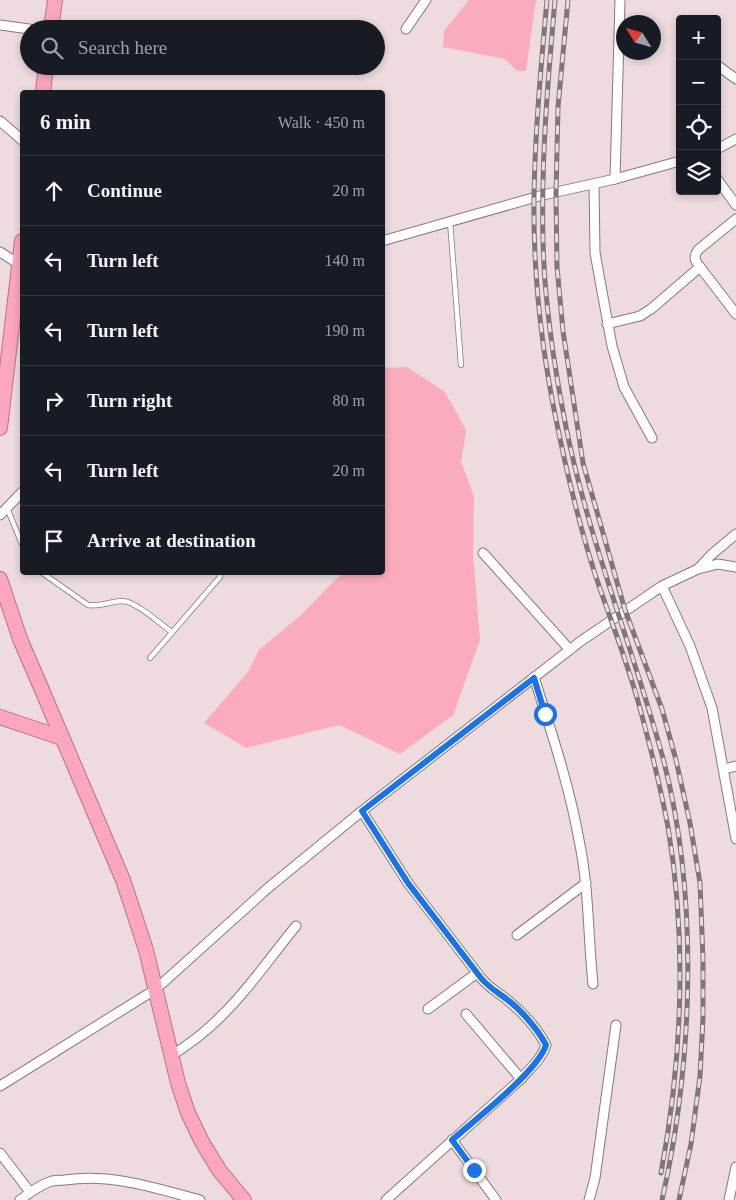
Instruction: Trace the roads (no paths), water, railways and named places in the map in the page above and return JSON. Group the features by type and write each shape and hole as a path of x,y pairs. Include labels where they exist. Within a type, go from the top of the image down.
{"highway":[{"path":"52,20 55,0"},
{"path":"43,90 45,75"},
{"path":"0,428 4,359 20,256"},
{"path":"0,579 20,639 123,880 146,950 180,1090 202,1142 219,1170 244,1200"},
{"path":"0,717 62,738"}],"street":[{"path":"406,29 426,0"},
{"path":"616,179 620,0"},
{"path":"0,25 20,28"},
{"path":"721,67 736,79"},
{"path":"0,121 20,138"},
{"path":"721,146 736,139"},
{"path":"385,240 543,195 616,179 676,162"},
{"path":"594,184 595,253 614,353 624,387 652,438"},
{"path":"721,184 736,205"},
{"path":"736,219 698,250 695,255 695,260 736,314"},
{"path":"0,252 19,264"},
{"path":"608,324 640,316 651,309 700,267"},
{"path":"0,515 20,494"},
{"path":"698,569 736,534"},
{"path":"482,553 570,650"},
{"path":"0,1086 156,989 268,888 362,811 570,650 662,586 698,569 718,564 736,566"},
{"path":"662,586 698,668 712,708 736,839"},
{"path":"534,678 571,802 580,841 586,883 593,984"},
{"path":"724,770 736,766"},
{"path":"362,811 408,883 476,972 493,990 512,1003 542,1036 546,1045 544,1052 536,1063 521,1079 386,1200"},
{"path":"517,934 586,883"},
{"path":"171,1056 194,1041 227,1010 296,926"},
{"path":"428,1008 476,972"},
{"path":"466,1014 521,1079"},
{"path":"589,1200 595,1178 616,1025"},
{"path":"452,1140 496,1200"},
{"path":"0,1153 4,1165 30,1192"},
{"path":"732,1197 736,1167"},
{"path":"20,1200 30,1192 50,1182 73,1178 100,1178 126,1181 200,1200"}],"lane":[{"path":"450,221 462,365"},
{"path":"7,508 20,539"},
{"path":"45,575 88,605 97,606 124,601 133,604 172,632"},
{"path":"150,658 220,575"}],"railway":[{"path":"547,0 537,123 534,197 537,284 547,372 562,447 584,538 637,698 653,758 668,827 674,870 678,913 680,1000 674,1087 661,1173"},
{"path":"555,0 543,179 545,286 554,357 566,427 587,512 664,762 675,815 683,869 688,981 685,1037 680,1093 662,1200"},
{"path":"568,0 558,107 556,194 557,267 563,331 583,463 625,610 662,709 690,823 700,883 703,960 700,1076 691,1144 679,1200"}]}
